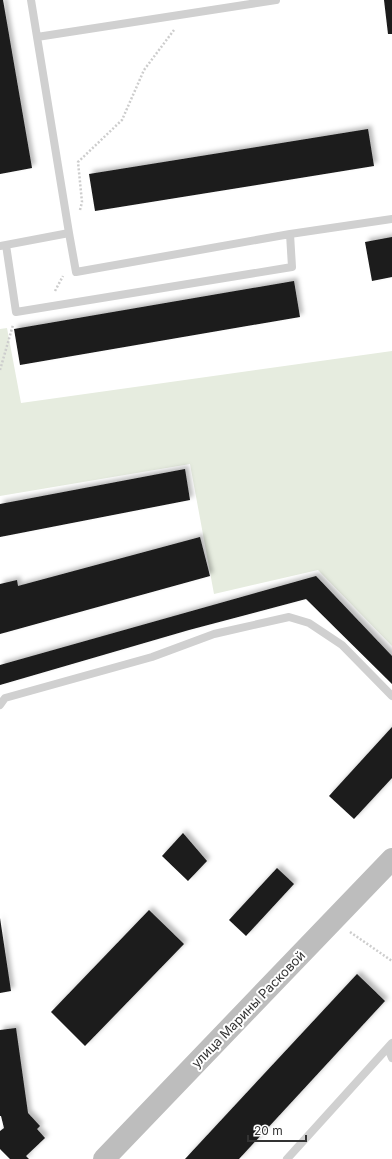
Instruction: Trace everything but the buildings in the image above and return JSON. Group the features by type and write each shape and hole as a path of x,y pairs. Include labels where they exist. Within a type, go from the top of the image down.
{"main road":[{"name":"улица Марины Расковой","path":"104,1159 392,859"}],"lane":[{"path":"31,0 76,272 290,234 392,219"},
{"path":"38,37 276,0"},
{"path":"69,233 3,245 16,312 292,267 290,234"},
{"path":"0,705 4,698 152,657 214,634 289,617 310,623 342,645 392,696"},
{"path":"390,1045 392,1058"},
{"path":"287,1159 390,1045"}],"path":[{"path":"79,217 82,202 78,162 122,120 144,70 168,35 188,14"},
{"path":"52,297 73,257"},
{"path":"0,370 16,312"},
{"path":"347,930 392,961"}],"shaded area":[{"path":"7,328 21,403 392,351 392,646 318,570 214,594 190,464 0,496 0,329"}]}
